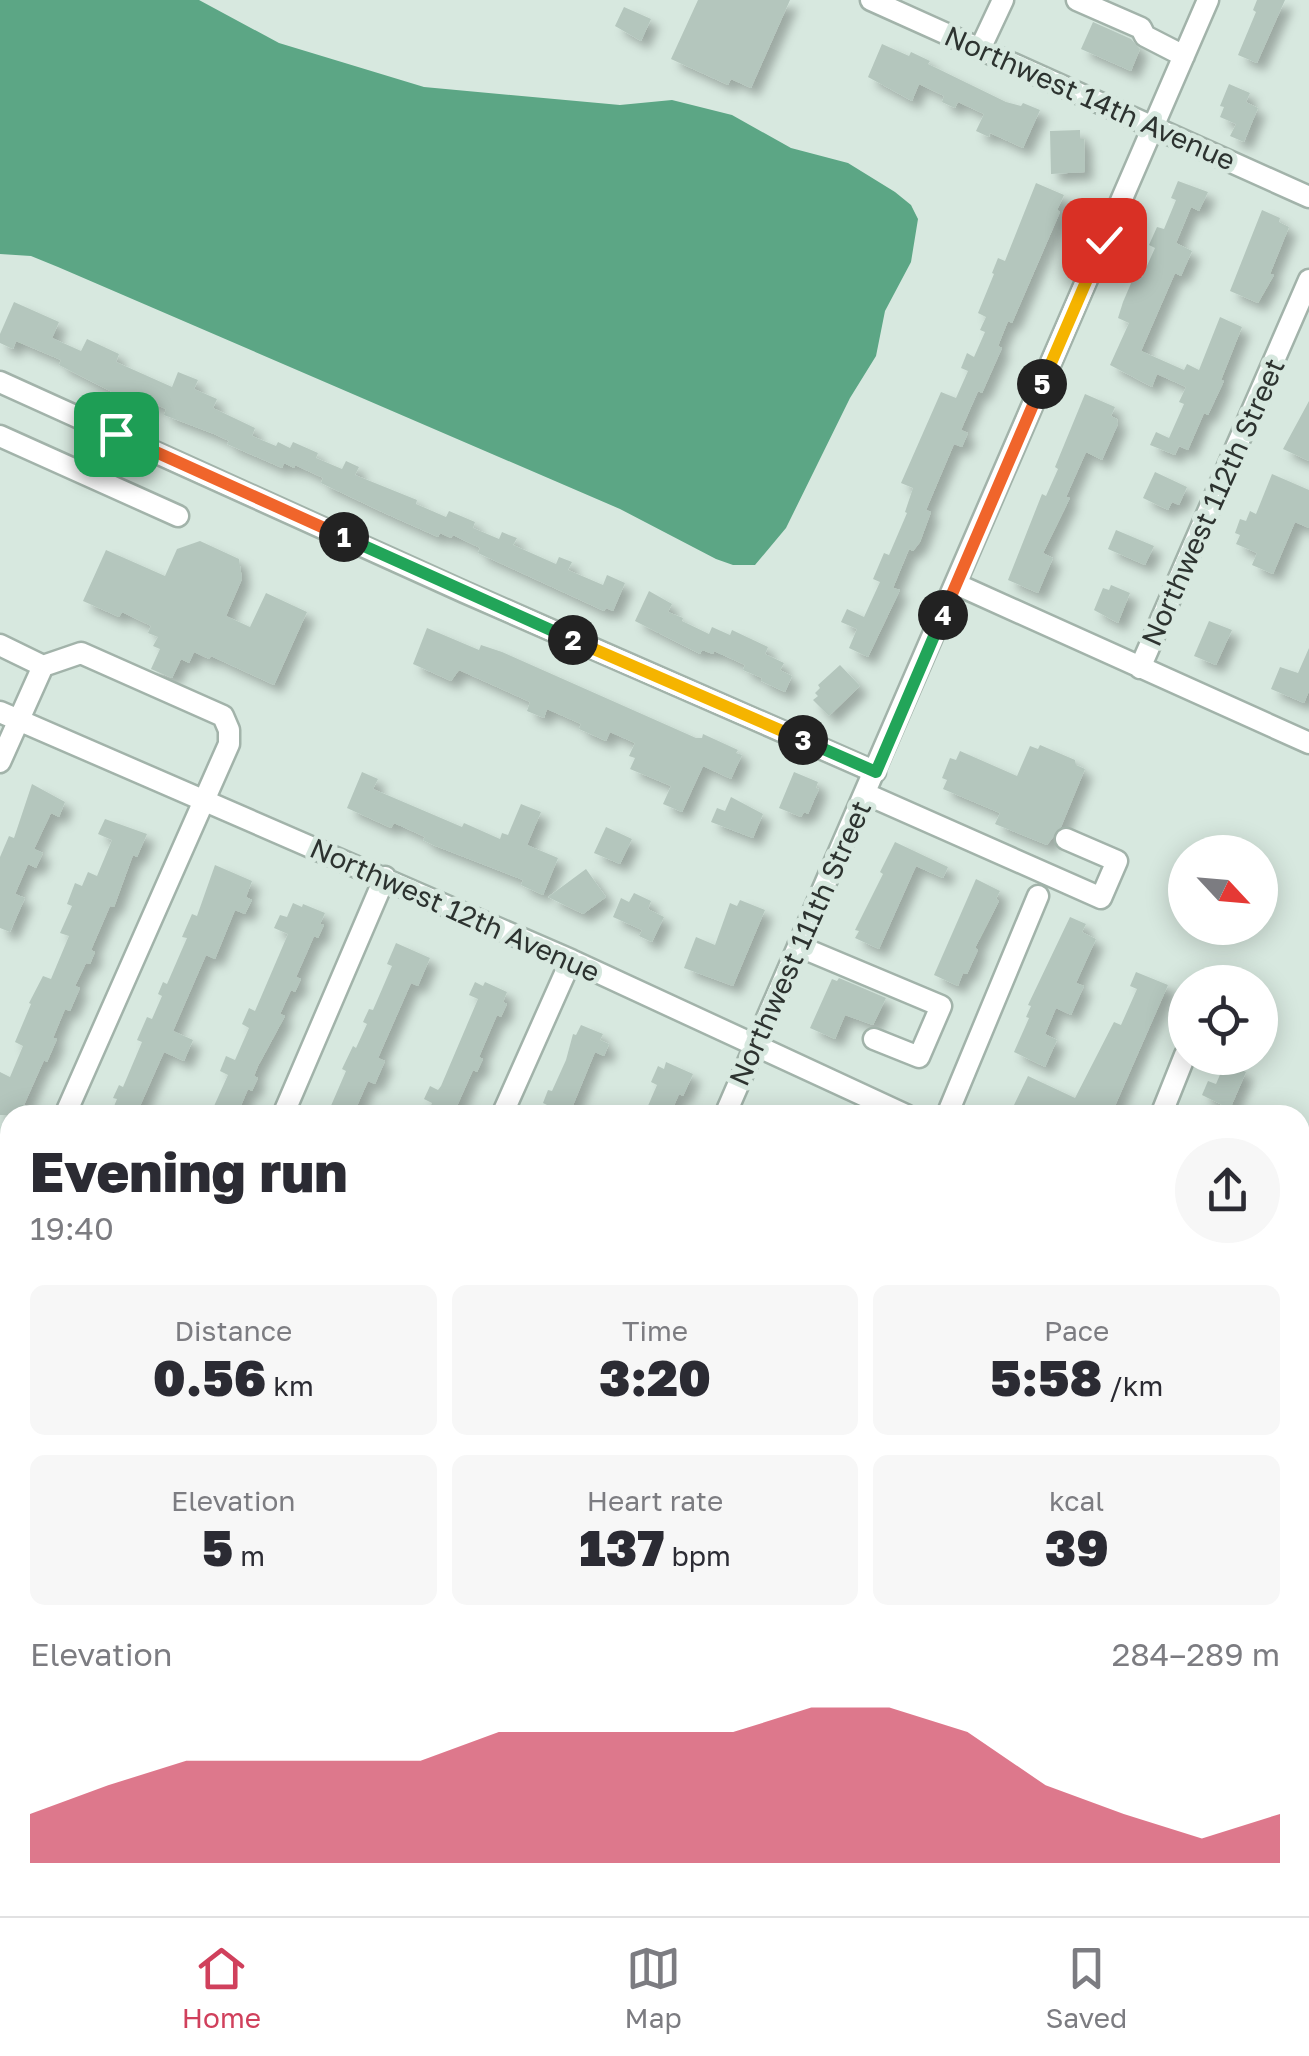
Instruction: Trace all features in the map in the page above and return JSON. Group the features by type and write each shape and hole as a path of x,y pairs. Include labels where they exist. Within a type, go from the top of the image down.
{"street":[{"name":"Northwest 14th Avenue","path":"871,0 1309,196"},
{"path":"1077,0 1141,28 1145,36 1184,56"},
{"name":"Northwest 111th Street","path":"728,1105 1208,0"},
{"path":"980,49 999,8"},
{"name":"Northwest 112th Street","path":"1140,668 1309,280"},
{"path":"0,382 482,600 876,772"},
{"path":"0,436 178,516"},
{"path":"956,584 1309,743"},
{"path":"0,645 43,666"},
{"path":"0,762 9,716 43,666 82,653 223,716 230,730 229,744 69,1105"},
{"name":"Northwest 12th Avenue","path":"9,716 571,960 884,1105"},
{"path":"866,794 1101,898 1117,861 1066,840"},
{"path":"287,1105 384,877"},
{"path":"951,1105 1038,896"},
{"path":"798,946 941,1006 919,1057 874,1039"},
{"path":"506,1105 571,960"},
{"path":"1164,1105 1177,1075"}],"shaded area":[{"path":"0,0 199,0 279,43 424,87 620,105 672,100 732,115 791,148 848,163 911,205 918,219 911,262 885,311 876,356 850,398 786,528 755,565 733,565 620,509 58,267 31,256 0,254"}],"building":[{"path":"698,0 790,0 751,88 731,79 728,85 671,59"},
{"path":"1257,0 1285,0 1257,63 1238,55"},
{"path":"624,7 651,19 641,41 615,26"},
{"path":"1093,22 1131,39 1140,49 1131,71 1081,49"},
{"path":"882,44 909,56 911,52 1006,102 1040,110 1023,148 976,131 984,114 958,102 955,108 942,102 944,96 919,84 912,101 868,77"},
{"path":"1229,84 1250,93 1246,102 1258,108 1244,142 1230,136 1236,124 1220,117"},
{"path":"1080,130 1085,172 1051,174 1050,131"},
{"path":"1178,181 1208,192 1199,211 1191,207 1176,243 1192,251 1181,276 1175,273 1141,351 1184,370 1187,364 1199,370 1220,317 1242,327 1208,415 1204,413 1188,450 1179,446 1175,455 1150,445 1156,432 1169,438 1184,404 1179,402 1186,387 1157,374 1152,387 1110,365 1129,323 1118,318 1123,302 1135,274 1142,277 1155,248 1149,245 1157,227 1164,229 1176,200 1171,198"},
{"path":"1036,183 1064,195 1057,210 1060,212 1012,323 1008,321 998,346 1002,348 982,393 978,391 961,430 968,433 962,447 954,444 926,510 931,512 920,542 913,551 909,549 893,588 900,590 868,657 849,648 857,629 841,622 847,609 864,617 880,582 873,579 884,553 889,555 913,488 901,483 941,392 956,398 968,371 961,368 967,353 974,357 985,332 980,330 986,317 978,313 992,273 998,258 1005,261"},
{"path":"1262,210 1289,227 1270,274 1274,275 1258,303 1230,291"},
{"path":"14,302 59,322 52,338 81,351 87,339 119,354 116,362 172,387 178,372 198,380 194,389 217,399 213,408 255,428 252,436 276,446 278,442 290,448 293,442 342,469 346,461 359,467 355,475 417,500 416,504 446,517 449,511 475,522 473,528 499,539 502,532 517,538 513,545 556,564 559,557 572,562 568,570 603,585 607,575 625,583 613,611 604,611 478,553 480,548 453,535 451,538 440,533 438,537 384,513 321,483 323,478 295,465 294,468 284,463 282,468 227,444 229,441 214,434 164,415 166,409 138,397 125,398 59,365 61,360 16,341 13,349 0,343"},
{"path":"1085,394 1115,407 1111,416 1118,424 1102,460 1086,452 1066,497 1070,498 1043,553 1053,558 1038,593 1008,580 1042,494 1046,496 1058,469 1055,467"},
{"path":"1309,401 1309,461 1283,449"},
{"path":"1155,472 1187,487 1179,505 1172,502 1168,510 1143,498"},
{"path":"1272,474 1309,490 1309,528 1295,522 1273,574 1252,565 1257,553 1236,544 1240,535 1235,533 1240,519 1246,521 1250,511 1256,514"},
{"path":"1116,530 1154,546 1145,565 1108,549"},
{"path":"200,541 239,559 242,579 226,616 250,627 266,593 307,612 274,685 194,652 189,663 181,659 172,678 151,669 160,649 153,646 158,637 148,633 151,626 122,612 119,617 83,601 106,550 165,576 177,549"},
{"path":"1111,585 1130,593 1118,623 1094,610 1103,588 1109,590"},
{"path":"649,591 672,604 668,612 709,634 712,627 730,635 732,630 768,647 765,654 784,663 780,670 792,676 785,692 743,670 745,665 714,651 713,654 702,650 700,654 635,621"},
{"path":"1209,621 1232,630 1216,665 1194,656"},
{"path":"427,628 479,650 481,645 502,652 696,738 703,734 742,755 731,779 703,766 682,812 663,804 671,786 630,769 635,758 629,756 635,743 610,732 606,741 579,729 581,724 547,709 544,718 527,711 530,702 459,670 451,681 413,664"},
{"path":"1309,648 1309,691 1304,703 1271,689 1280,667 1298,673"},
{"path":"840,665 860,686 829,716 813,700 818,696 818,685"},
{"path":"1040,745 1075,760 1076,765 1085,769 1061,827 1047,845 995,824 1000,813 943,789 947,780 942,778 950,758 956,760 960,751 1017,776 1030,746 1038,749"},
{"path":"362,772 378,779 373,789 500,839 502,833 508,835 521,804 541,812 527,845 558,858 543,895 521,885 523,880 433,845 423,840 425,837 394,823 391,828 347,808"},
{"path":"794,772 818,782 819,789 808,814 804,812 801,817 779,808"},
{"path":"32,784 65,802 59,817 51,813 34,849 43,853 36,868 28,864 15,894 25,898 10,932 0,928 0,857 9,836 14,838"},
{"path":"731,797 763,814 753,838 711,822 717,808 725,811"},
{"path":"105,819 147,834 137,857 133,855 114,907 110,906 91,950 95,952 90,964 86,963 75,986 80,988 70,1011 65,1009 53,1038 57,1039 24,1105 0,1105 0,1072 10,1077 23,1046 15,1042 29,1003 43,976 51,979 69,936 60,933 72,906 67,904 75,883 82,886 88,872 97,876 112,840 98,834"},
{"path":"606,827 632,839 620,864 594,853"},
{"path":"895,842 948,867 943,878 916,866 879,949 855,938 859,931 855,930"},
{"path":"215,865 252,881 246,897 252,900 245,914 235,910 215,959 206,955 173,1031 193,1040 184,1061 164,1052 140,1105 114,1105 117,1099 113,1098 119,1085 123,1087 142,1042 137,1040 147,1017 152,1019 162,996 158,994 163,982 167,984 187,938 182,937 192,914 197,916"},
{"path":"586,869 606,897 583,914 548,897"},
{"path":"976,879 1000,891 996,899 999,901 958,986 934,975"},
{"path":"634,893 651,901 648,909 664,917 652,942 639,936 642,930 613,917 621,898 629,902"},
{"path":"740,900 765,910 733,986 684,968 696,937 715,945 730,903 737,906"},
{"path":"293,903 325,913 320,924 324,925 318,938 314,936 296,977 301,979 280,1014 285,1016 258,1066 252,1091 248,1089 241,1105 214,1105 228,1075 220,1071 226,1056 235,1060 249,1028 242,1024 249,1008 255,1011 288,934 274,928 280,915 287,917"},
{"path":"1070,917 1086,924 1082,932 1096,939 1076,983 1084,986 1071,1015 1056,1008 1045,1034 1057,1040 1045,1067 1014,1052 1029,1018 1028,1005"},
{"path":"396,943 430,958 418,986 411,983 378,1058 385,1061 375,1084 368,1081 357,1105 331,1105 346,1071 342,1069 353,1046 356,1048 367,1024 363,1022 369,1009 373,1010 392,966 387,964"},
{"path":"1136,972 1168,985 1115,1105 1014,1105 1028,1076 1075,1098 1114,1022 1121,1025 1137,989 1130,986"},
{"path":"839,978 886,998 873,1025 845,1015 835,1039 810,1028 832,979"},
{"path":"475,982 483,986 485,982 507,992 503,1002 507,1004 501,1017 497,1015 479,1057 483,1059 477,1072 473,1070 457,1105 431,1105 424,1099 430,1086 438,1090 441,1086 478,999 469,995"},
{"path":"581,1025 603,1034 600,1040 609,1044 604,1056 595,1052 573,1105 547,1105 543,1103 548,1090 552,1091 573,1034"},
{"path":"666,1062 693,1074 674,1105 648,1105 657,1085 651,1082 658,1066 664,1069"},
{"path":"1220,1075 1245,1075 1232,1105 1222,1105 1202,1095 1208,1081 1216,1084"}],"route":[{"path":"116,434 876,772 1104,240"}]}
